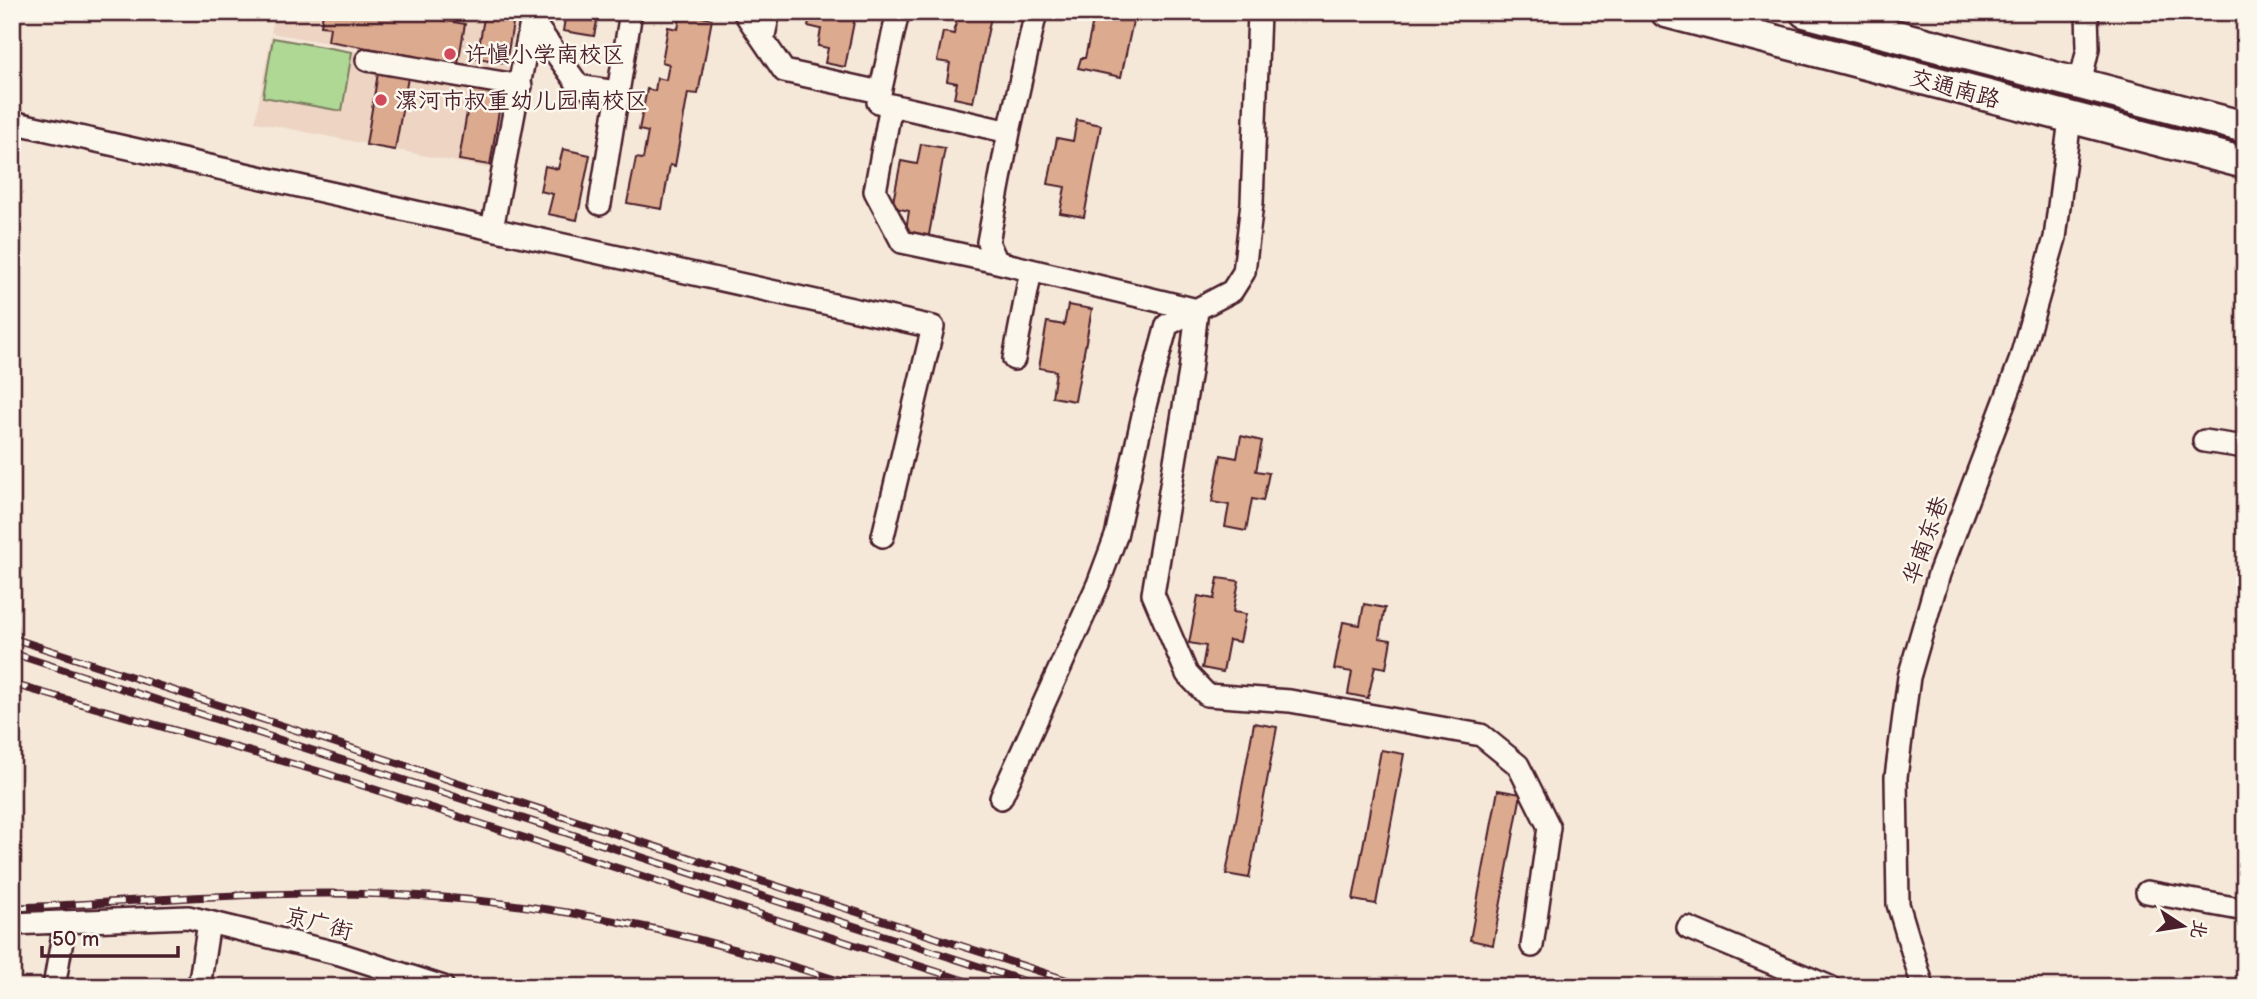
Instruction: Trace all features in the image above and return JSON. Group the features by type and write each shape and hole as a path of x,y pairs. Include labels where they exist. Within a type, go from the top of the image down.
{"main road":[{"name":"交通南路","path":"1666,12 2245,163"},
{"name":"交通南路","path":"1805,12 2245,127"},
{"path":"2070,119 2080,84"}],"street":[{"path":"600,204 631,12"},
{"path":"744,12 784,71 1009,132"},
{"path":"763,40 769,12"},
{"path":"898,12 875,191 902,242 1197,310"},
{"path":"997,262 988,242 1036,12"},
{"path":"1001,798 1098,584 1116,536 1146,402 1167,325 1232,291 1244,272 1252,203 1259,12"},
{"path":"2080,84 2088,48 2087,12"},
{"path":"533,16 579,86 617,92"},
{"path":"492,229 533,16"},
{"path":"368,60 521,86"},
{"name":"华南东巷","path":"1923,987 1898,904 1896,777 1909,677 1939,574 2020,365 2055,238 2070,119"},
{"path":"12,122 933,327 883,536"},
{"path":"1014,359 1031,270"},
{"path":"1197,310 1190,371 1153,594 1187,674 1207,695 1290,701 1480,735 1518,765 1549,827 1532,946"},
{"path":"2204,440 2245,447"},
{"path":"2147,892 2245,910"},
{"name":"京广街","path":"12,925 188,917 340,954 443,987"},
{"path":"199,987 209,922"},
{"path":"54,987 65,923"},
{"path":"1688,928 1830,987"}],"shaded area":[{"name":"许慎小学南校区","path":"275,12 518,12 507,75 271,33"},
{"name":"漯河市叔重幼儿园南校区","path":"271,36 506,78 492,169 255,122"}],"green space":[{"path":"273,38 352,52 342,111 263,97"}],"building":[{"path":"323,12 396,12 465,24 458,64 328,41 330,27 321,26"},
{"path":"485,12 515,12 506,63 477,58"},
{"path":"566,12 599,12 594,36 563,31"},
{"path":"811,12 856,12 845,67 825,63 828,48 818,46 821,29 808,26"},
{"path":"958,12 992,12 973,102 954,98 957,83 947,81 950,63 937,61 943,32 954,34"},
{"path":"1095,12 1135,12 1121,77 1078,68 1081,58 1085,58"},
{"path":"681,13 712,19 698,94 688,93 675,166 670,165 662,209 627,203 636,158 643,159 648,132 639,130 647,89 655,91 657,78 666,80 669,64 662,62 668,27 678,29"},
{"path":"379,67 409,72 395,150 366,145"},
{"path":"472,82 503,87 490,165 459,160"},
{"path":"1077,120 1101,125 1084,217 1060,213 1065,187 1048,184 1057,138 1073,141"},
{"path":"921,144 945,148 928,240 905,236 909,211 892,207 901,161 917,164"},
{"path":"563,149 590,155 577,220 548,214 553,194 540,191 545,166 558,169"},
{"path":"1068,305 1092,309 1075,401 1052,397 1056,371 1039,368 1047,322 1064,325"},
{"path":"1241,436 1262,441 1256,471 1269,473 1263,501 1252,499 1246,531 1225,527 1229,505 1212,502 1221,455 1237,458"},
{"path":"1218,578 1239,581 1233,612 1246,614 1240,642 1229,640 1223,672 1202,668 1206,646 1189,643 1198,596 1214,599"},
{"path":"1364,604 1385,608 1379,638 1391,640 1386,668 1375,666 1368,698 1348,694 1352,672 1334,669 1343,622 1360,625"},
{"path":"1254,723 1277,727 1249,878 1226,874"},
{"path":"1381,750 1404,754 1376,904 1353,900"},
{"path":"1498,790 1521,794 1493,945 1470,940"}],"railway":[{"path":"12,638 1088,987"},
{"path":"12,653 1042,987"},
{"path":"12,684 321,772 984,987"},
{"path":"12,908 216,896 318,894 472,900 551,910 659,930 860,987"}],"place":[{"name":"许慎小学南校区","path":"450,54"},
{"name":"漯河市叔重幼儿园南校区","path":"381,100"}]}
